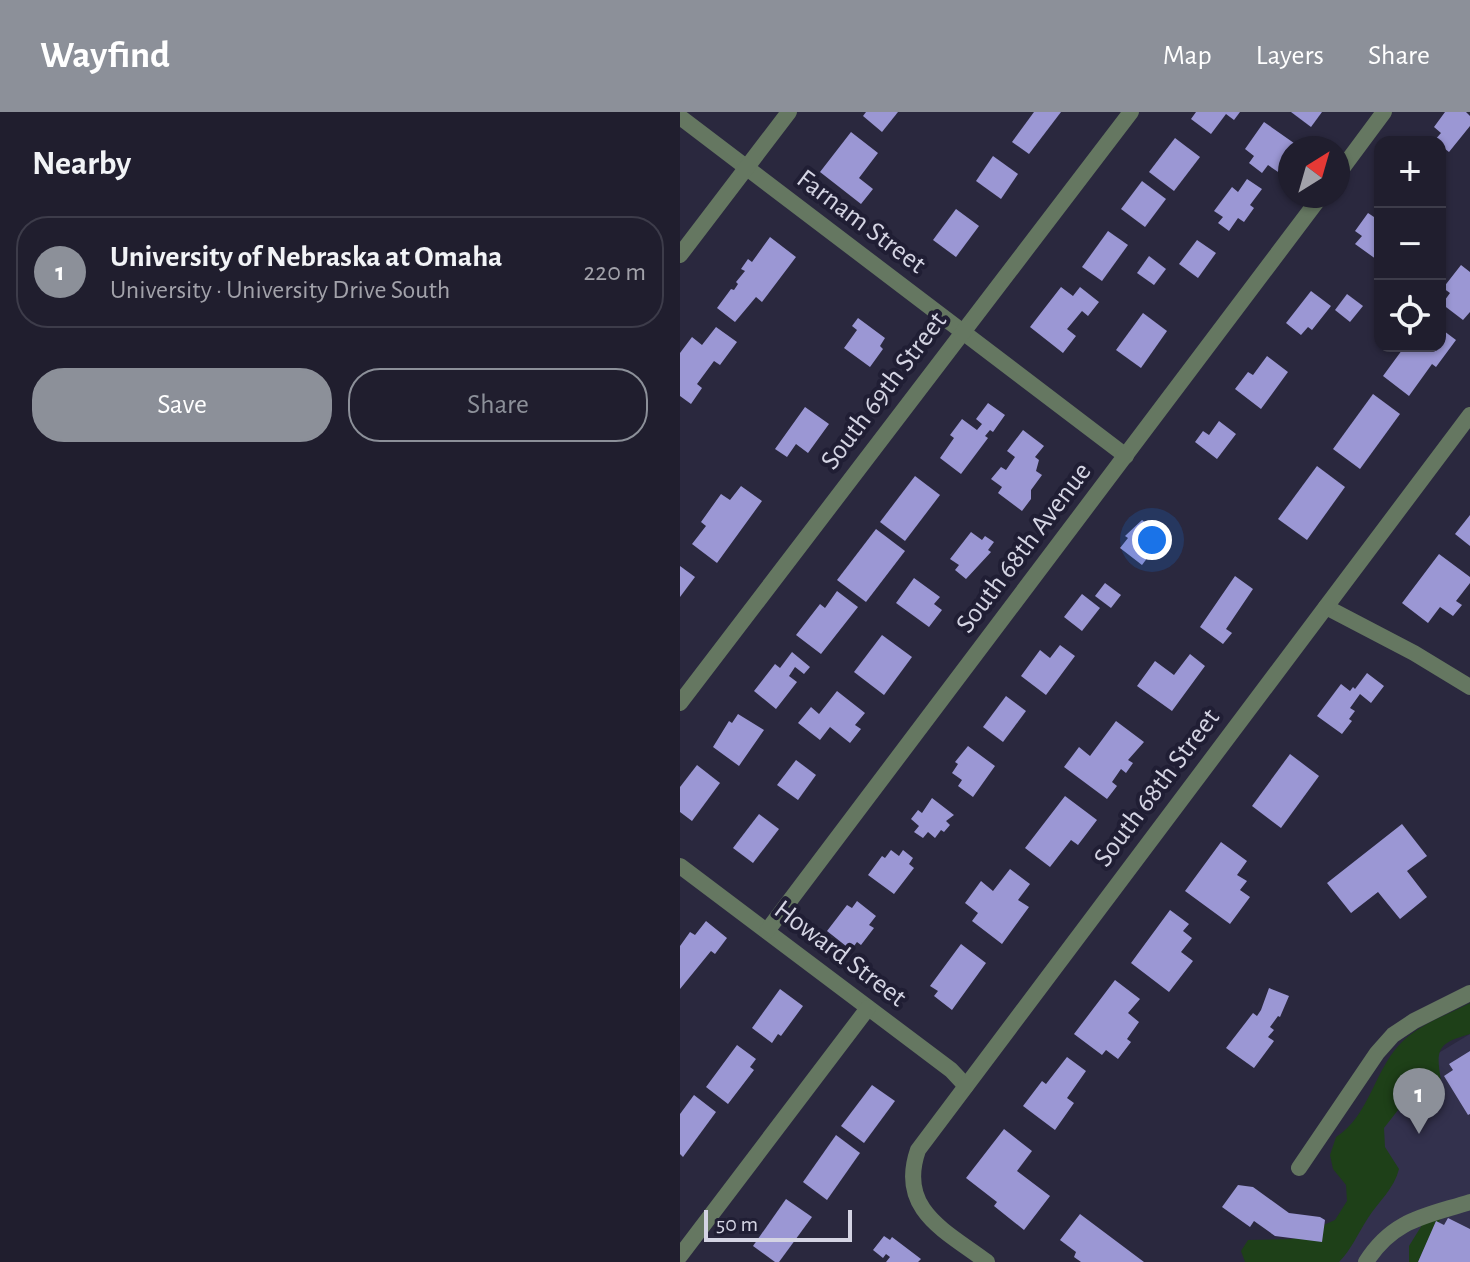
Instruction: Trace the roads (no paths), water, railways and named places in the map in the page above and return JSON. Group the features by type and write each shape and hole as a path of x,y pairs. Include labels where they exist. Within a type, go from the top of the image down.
{"street":[{"path":"680,255 789,112"},
{"name":"South 69th Street","path":"680,703 1131,112"},
{"path":"1350,158 1384,112"},
{"name":"Farnam Street","path":"680,117 1126,456"},
{"name":"South 68th Avenue","path":"767,931 1312,208"},
{"name":"South 68th Street","path":"987,1262 926,1215 917,1201 912,1166 918,1150 1470,415"},
{"path":"1326,607 1414,653 1470,687"},
{"name":"Howard Street","path":"680,866 951,1070 966,1086"},
{"path":"1299,1168 1377,1053 1393,1035 1470,993"},
{"path":"680,1256 868,1008"},
{"path":"1366,1262 1377,1245 1400,1225 1470,1202"}],"place":[{"name":"University of Nebraska at Omaha","path":"1419,1134"}]}
